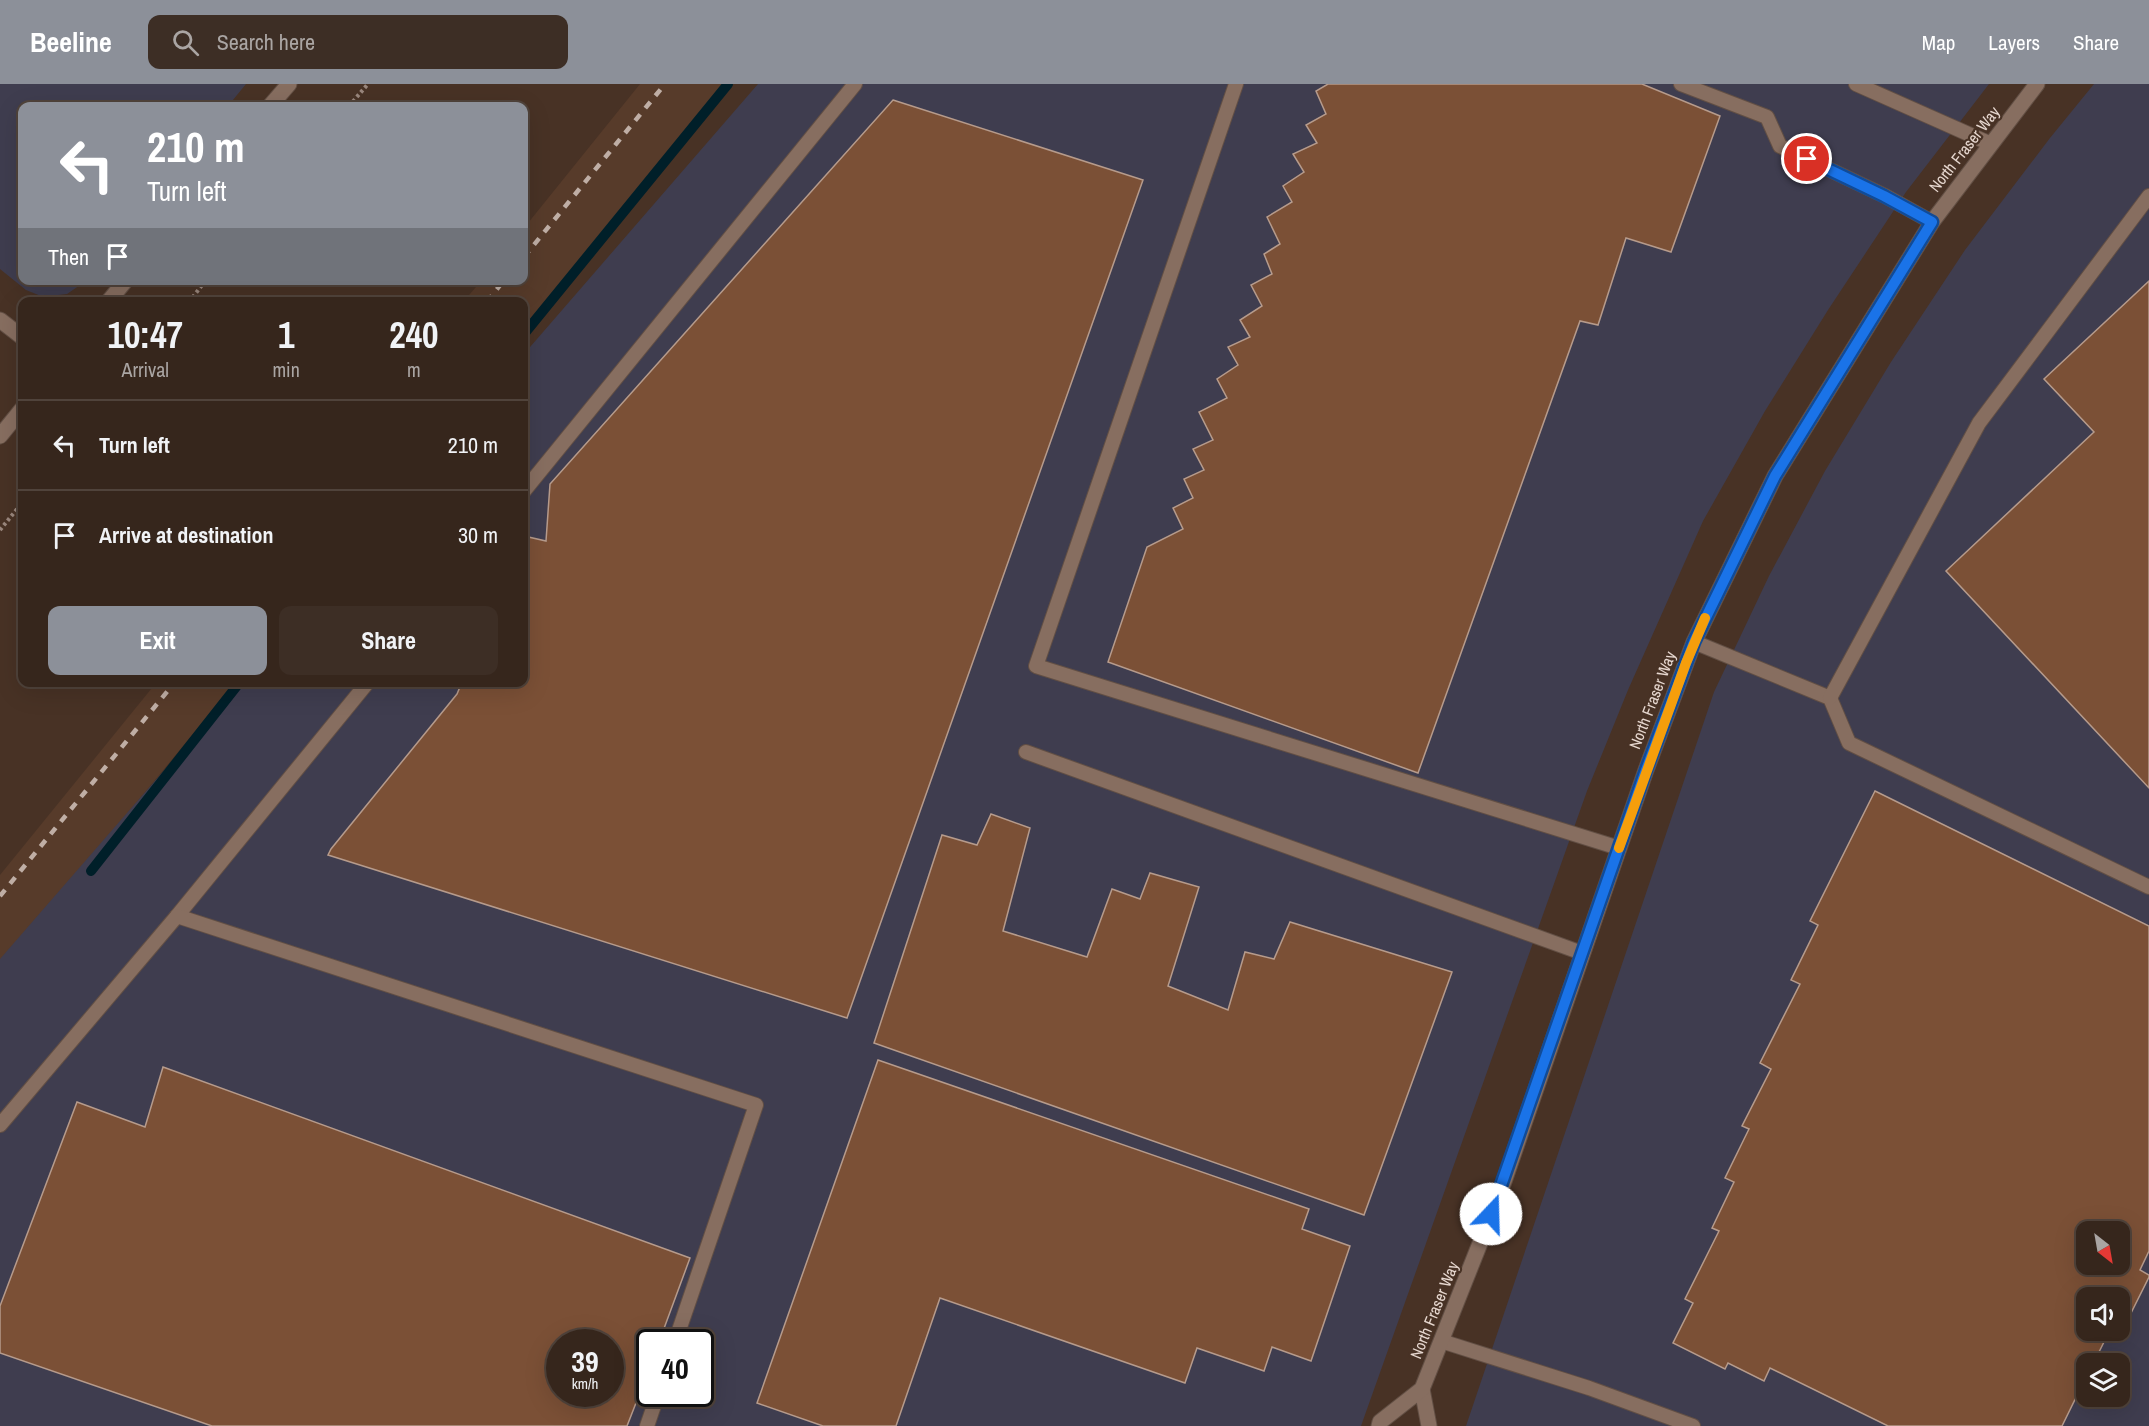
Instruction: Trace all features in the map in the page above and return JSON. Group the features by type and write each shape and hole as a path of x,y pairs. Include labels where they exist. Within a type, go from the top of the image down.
{"street":[{"path":"273,102 289,84"},
{"name":"North Fraser Way","path":"1422,1389 1500,1193 1582,953 1694,642 1775,476 1932,222 2037,84"},
{"path":"112,297 122,285"},
{"path":"0,320 18,334"},
{"path":"0,436 18,414"},
{"path":"1378,1426 1422,1389 1429,1426"}],"lane":[{"path":"528,486 855,84"},
{"path":"1236,84 1036,666 1619,848"},
{"path":"1681,84 1767,117 1780,146 1932,222"},
{"path":"1856,84 1991,144"},
{"path":"1830,698 1979,423 2149,196"},
{"path":"1694,642 1830,698 1849,743 2149,887"},
{"path":"0,1125 177,916 364,687"},
{"path":"1026,752 1582,953"},
{"path":"177,916 756,1105 679,1329"},
{"path":"1441,1341 1589,1388 1693,1426"},
{"path":"647,1426 654,1407"}],"path":[{"path":"352,102 368,84"},
{"path":"193,297 203,285"},
{"path":"0,530 18,507"}],"shaded area":[{"path":"0,84 246,84 231,102 18,102 18,284 0,269"},
{"path":"640,84 727,84 528,327 528,297 467,297 478,285 528,285 528,223"},
{"path":"758,84 1989,84 1906,192 1828,310 1765,411 1703,521 1628,690 1587,791 1361,1426 0,1426 0,959 237,687 528,687 528,349"},
{"path":"2094,84 2149,84 2149,1426 1466,1426 1714,692 1769,576 1825,471 1891,362 1965,250"},
{"path":"20,285 80,285 67,294 49,296 41,296"},
{"path":"153,687 232,687 0,968 0,875"}],"building":[{"path":"1328,84 1642,84 1720,116 1671,252 1626,238 1598,325 1580,321 1418,773 1108,662 1147,547 1183,529 1173,508 1193,498 1184,479 1204,470 1193,449 1213,440 1199,412 1227,398 1217,379 1238,365 1228,347 1250,337 1240,320 1262,306 1251,285 1272,274 1264,254 1280,244 1267,217 1292,202 1283,186 1304,172 1293,154 1317,143 1306,125 1326,114 1316,91"},
{"path":"893,100 1143,180 847,1018 328,855 457,694 460,687 528,687 528,537 546,541 550,484"},
{"path":"2149,281 2149,788 1946,571 2094,432 2044,379"},
{"path":"1875,791 2149,926 2149,1251 2140,1270 2149,1277 2130,1315 2130,1287 2076,1287 2076,1341 2104,1341 2098,1353 2076,1353 2076,1397 2062,1426 1888,1426 1770,1368 1764,1381 1728,1363 1725,1369 1673,1343 1693,1303 1685,1299 1719,1231 1712,1228 1734,1182 1725,1178 1749,1129 1742,1126 1771,1069 1760,1063 1800,984 1791,980 1818,925 1810,921"},
{"path":"991,814 1030,828 1003,931 1087,957 1112,889 1140,899 1150,873 1199,887 1168,986 1228,1010 1245,952 1274,959 1290,922 1452,972 1364,1215 874,1043 942,835 977,845"},
{"path":"878,1060 1309,1209 1302,1229 1350,1246 1311,1361 1272,1347 1264,1371 1197,1348 1185,1383 940,1298 896,1426 823,1426 757,1403"},
{"path":"163,1067 690,1258 664,1329 636,1329 636,1403 627,1426 212,1426 0,1353 0,1306 77,1102 145,1127"}],"waterway":[{"path":"528,329 728,84"},
{"path":"91,871 236,687"}],"railway":[{"path":"528,252 665,84"},
{"path":"491,297 500,285"},
{"path":"0,896 171,687"}],"slow traffic":[{"path":"1619,848 1686,663 1705,618"}],"route":[{"path":"1491,1214 1646,770 1694,642 1775,476 1932,222 1807,159"}]}
